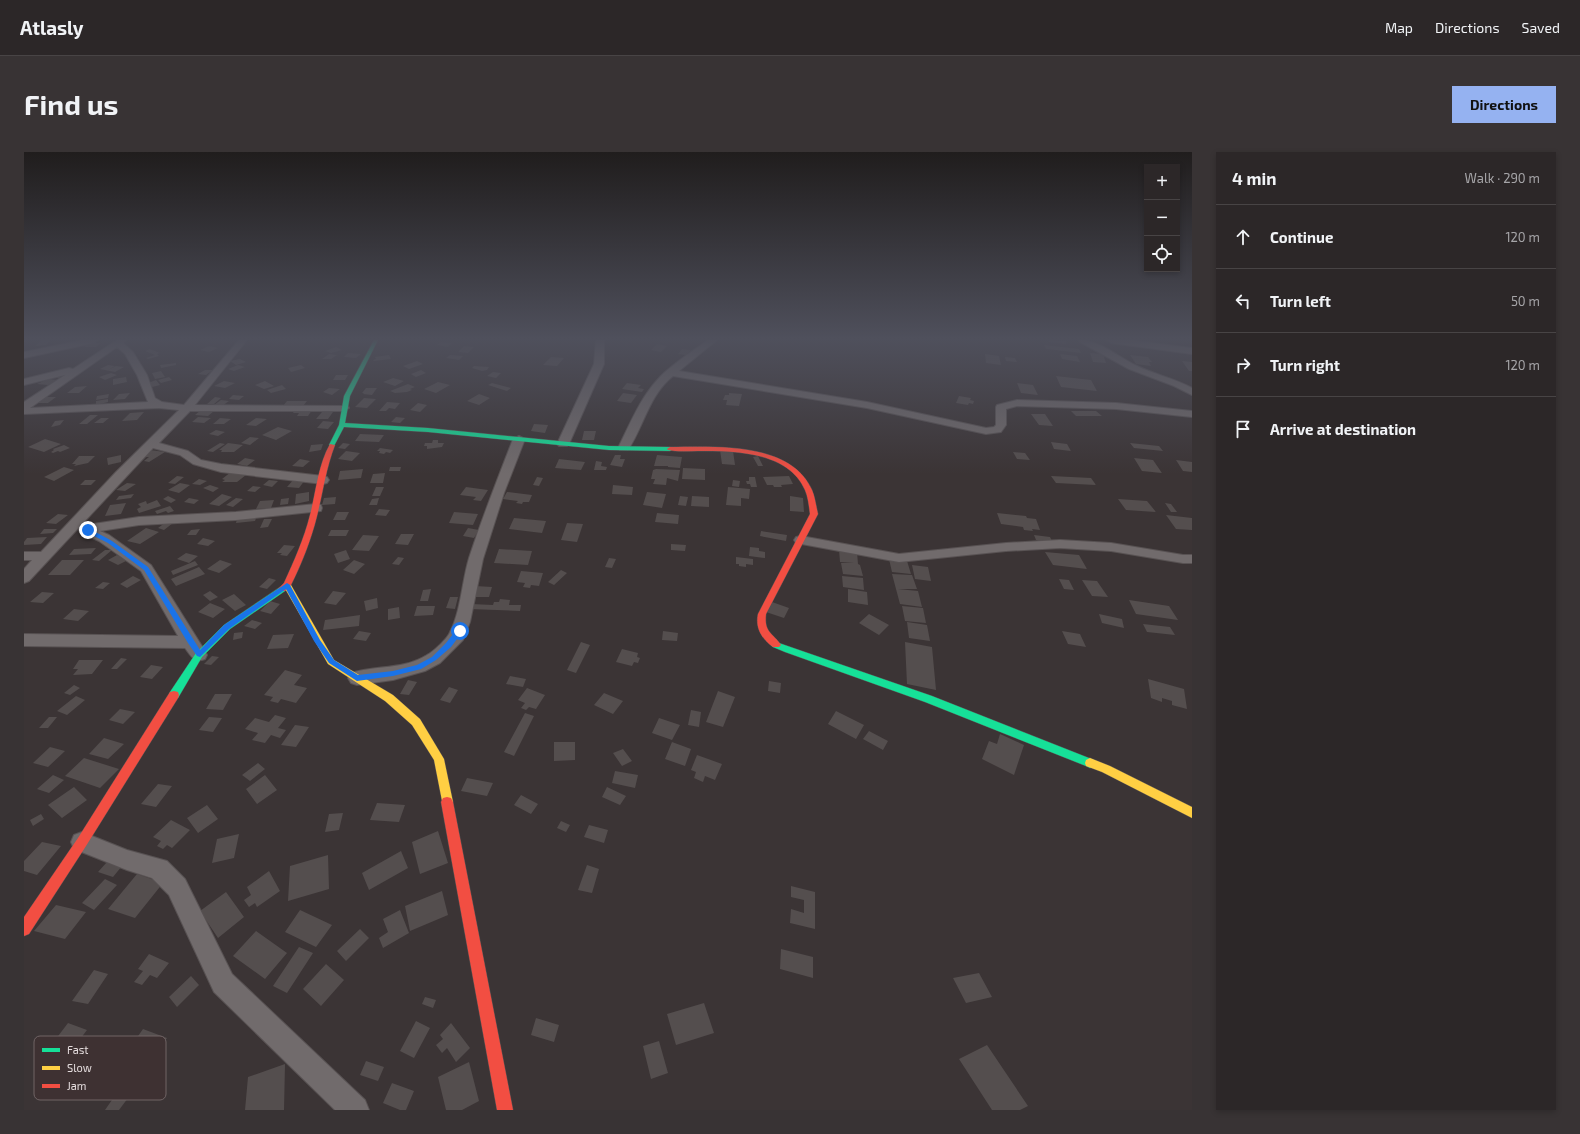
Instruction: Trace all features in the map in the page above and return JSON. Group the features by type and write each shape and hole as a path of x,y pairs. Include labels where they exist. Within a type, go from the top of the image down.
{"street":[{"path":"24,407 56,385"},
{"path":"145,385 151,400 159,405"},
{"path":"24,578 150,444 187,408 206,385"},
{"path":"25,926 82,842 195,648 287,585 303,550 316,508 328,454 342,425 344,408 352,385"},
{"path":"563,444 590,385"},
{"path":"624,448 646,403 658,385"},
{"path":"743,385 867,405 986,431 997,430 1001,425 1001,407 1017,403 1116,406 1192,414"},
{"path":"1177,385 1192,392"},
{"path":"24,410 159,405 187,408 344,408"},
{"path":"342,425 428,430 563,444 624,448 748,450 768,455 782,461 799,474 807,485 814,502 814,514 802,540 795,548 762,614 760,622 765,636 775,644 804,656 874,679 1005,728 1106,769 1192,813"},
{"path":"357,678 393,674 419,668 434,658 457,636 462,622 476,558 498,493 520,439"},
{"path":"150,444 189,455 197,462 221,468 323,480"},
{"path":"88,530 110,524 139,521 226,517 316,508"},
{"path":"74,524 110,542 146,568 195,648"},
{"path":"802,540 899,558 1006,547 1060,544 1111,547 1183,559 1192,559"},
{"path":"24,556 44,556"},
{"path":"287,585 331,662 389,698 416,722 439,759 505,1110"},
{"path":"24,640 195,648"},
{"path":"82,842 127,860 159,869 177,887 223,983 355,1110"}],"building":[{"path":"150,385 160,385 152,387"},
{"path":"217,385 232,385 225,388 214,386"},
{"path":"255,385 272,385 274,386 264,389"},
{"path":"282,385 286,389 271,393 267,390"},
{"path":"406,385 415,387 407,392 395,393 390,391"},
{"path":"433,385 450,385 436,393 424,389"},
{"path":"488,385 498,385 511,388 507,391"},
{"path":"626,385 639,385 641,385 638,388 644,389 642,392 622,389"},
{"path":"1018,385 1031,385 1033,385 1038,395 1021,393"},
{"path":"1060,385 1094,385 1097,391 1061,387"},
{"path":"87,386 79,393 67,393 75,387"},
{"path":"329,388 340,389 332,395 323,392"},
{"path":"366,388 377,388 372,395 362,393"},
{"path":"130,393 125,399 113,400 119,394"},
{"path":"623,393 637,395 631,403 617,401"},
{"path":"729,393 742,394 739,406 726,405 727,400 723,400 725,395 729,395"},
{"path":"109,394 108,398 96,400 97,396"},
{"path":"479,394 490,398 479,405 467,401"},
{"path":"233,395 244,396 239,400 229,399"},
{"path":"959,396 971,398 970,400 974,401 973,404 969,403 968,405 956,403"},
{"path":"44,397 56,397 48,403 36,403"},
{"path":"215,397 221,398 214,404 207,404"},
{"path":"364,398 376,399 367,408 355,407"},
{"path":"108,399 108,402 96,405 96,401"},
{"path":"221,400 229,401 222,406 214,405"},
{"path":"287,401 307,401 303,406 283,406"},
{"path":"387,402 400,403 395,409 389,408 386,411 379,411"},
{"path":"418,403 427,405 420,412 410,410"},
{"path":"201,410 214,411 208,416 195,415"},
{"path":"295,410 312,410 308,416 297,416 299,413 293,413"},
{"path":"1071,411 1096,411 1102,416 1076,416"},
{"path":"144,412 137,420 122,421 130,413"},
{"path":"322,412 333,412 328,419 316,419"},
{"path":"1031,414 1045,414 1053,426 1039,425"},
{"path":"90,415 98,415 87,424 79,424"},
{"path":"198,417 211,418 204,423 192,422"},
{"path":"396,417 405,418 400,423 391,422"},
{"path":"101,418 109,418 103,423 94,423"},
{"path":"220,418 231,419 224,424 213,424"},
{"path":"256,418 267,419 256,426 246,425"},
{"path":"64,420 60,425 51,427 55,421"},
{"path":"323,421 334,422 328,429 317,428"},
{"path":"534,424 548,425 545,433 531,431"},
{"path":"278,427 292,431 276,440 262,435"},
{"path":"216,430 225,432 218,436 209,434"},
{"path":"584,431 596,431 594,440 582,440"},
{"path":"360,434 384,435 379,442 355,441"},
{"path":"250,437 259,438 250,445 241,443"},
{"path":"45,439 61,444 44,452 28,447"},
{"path":"433,440 438,440 438,443 444,443 442,447 427,449 427,446 424,446 425,443 432,443"},
{"path":"1051,442 1067,444 1071,451 1054,449"},
{"path":"220,443 225,444 213,452 207,451"},
{"path":"228,443 243,445 234,452 221,452 222,450 219,450"},
{"path":"343,443 350,444 345,449 338,448"},
{"path":"1130,443 1159,446 1163,451 1134,448"},
{"path":"323,444 321,450 309,452 311,445"},
{"path":"64,445 70,448 60,452 51,452 54,450 53,449"},
{"path":"380,448 393,450 390,453 386,452 384,454 377,451"},
{"path":"150,450 165,452 149,462 144,461 149,457 142,457"},
{"path":"720,450 733,451 735,465 722,464"},
{"path":"346,451 360,453 352,461 338,459"},
{"path":"1013,452 1025,453 1030,460 1017,459"},
{"path":"121,455 121,462 108,465 107,458"},
{"path":"615,455 621,455 620,459 625,459 622,467 610,465"},
{"path":"657,455 682,457 680,468 654,466"},
{"path":"79,456 95,456 88,463 74,466 76,464 72,464"},
{"path":"758,456 763,466 758,466 753,457"},
{"path":"245,458 255,460 247,466 237,464"},
{"path":"1134,458 1153,460 1162,473 1142,471"},
{"path":"300,459 310,461 303,467 292,466"},
{"path":"559,459 585,462 581,470 555,468"},
{"path":"1176,460 1192,462 1192,472 1183,471"},
{"path":"596,461 602,462 601,466 607,467 606,470 594,470"},
{"path":"64,467 74,470 54,481 44,477"},
{"path":"390,467 401,467 400,471 389,471"},
{"path":"683,468 705,469 705,480 682,479"},
{"path":"363,469 361,478 338,480 340,471"},
{"path":"653,470 680,470 678,481 667,478 666,485 653,484 655,479 651,479"},
{"path":"231,472 246,475 237,482 222,482 225,480 222,479"},
{"path":"385,473 383,483 370,483 373,474"},
{"path":"177,476 184,477 175,484 168,483"},
{"path":"789,476 793,484 781,485 782,487 767,485 763,477"},
{"path":"1051,476 1091,478 1096,485 1056,483"},
{"path":"537,477 543,478 539,486 533,485"},
{"path":"749,477 755,477 757,487 751,487 750,484 747,484 746,481 749,481"},
{"path":"199,479 207,481 200,485 192,484"},
{"path":"294,479 305,480 299,488 287,487"},
{"path":"85,480 96,480 91,485 80,485"},
{"path":"269,480 278,481 272,487 263,485"},
{"path":"733,480 740,481 739,487 732,486"},
{"path":"127,483 136,484 125,491 116,490"},
{"path":"180,483 190,485 179,493 168,490"},
{"path":"210,485 219,488 213,492 203,488"},
{"path":"613,485 633,487 632,495 612,494"},
{"path":"253,486 261,487 255,492 247,491"},
{"path":"376,487 384,487 380,496 372,496"},
{"path":"466,487 488,490 481,501 473,500 476,497 460,495"},
{"path":"728,487 750,489 749,499 741,498 741,506 726,505"},
{"path":"309,492 309,501 295,504 296,494"},
{"path":"507,492 532,495 529,502 523,502 522,504 516,503 518,501 503,499"},
{"path":"647,492 666,494 662,508 643,505"},
{"path":"134,494 131,498 116,500 119,496"},
{"path":"222,494 232,497 219,506 209,504"},
{"path":"168,496 176,500 171,503 163,499"},
{"path":"680,496 688,497 686,506 678,505"},
{"path":"692,496 709,497 709,507 691,506"},
{"path":"790,496 803,498 804,512 790,511"},
{"path":"336,497 335,504 322,505 324,498"},
{"path":"189,498 199,500 194,504 184,502"},
{"path":"236,498 243,499 233,507 226,505"},
{"path":"289,498 288,504 280,505 281,499"},
{"path":"379,498 377,505 369,505 372,499"},
{"path":"1118,499 1147,501 1156,512 1126,510"},
{"path":"157,500 161,506 139,513 137,509 141,507 138,504 146,501 147,504"},
{"path":"274,500 271,508 256,509 260,501"},
{"path":"126,503 121,514 105,516 110,505"},
{"path":"1165,503 1171,504 1177,512 1171,512"},
{"path":"170,506 174,511 168,513 166,511 157,514 155,511"},
{"path":"379,509 390,510 386,516 375,515"},
{"path":"337,512 349,512 345,520 333,520"},
{"path":"454,512 478,514 473,525 449,523"},
{"path":"657,513 679,515 678,524 655,522"},
{"path":"997,513 1026,516 1027,518 1036,519 1040,530 1024,530 1023,527 1001,524"},
{"path":"58,514 68,515 56,524 46,523"},
{"path":"1166,515 1192,518 1192,530 1176,529"},
{"path":"257,516 255,521 236,523 237,519"},
{"path":"514,518 546,521 542,533 509,529"},
{"path":"264,519 272,519 268,527 260,528"},
{"path":"166,522 173,523 164,530 158,528"},
{"path":"567,523 583,524 577,542 561,540"},
{"path":"146,528 159,532 140,544 127,541"},
{"path":"468,528 479,530 474,538 463,536"},
{"path":"44,529 57,529 53,533 40,534"},
{"path":"200,529 196,535 187,535 191,530"},
{"path":"331,530 349,530 346,536 328,536"},
{"path":"761,531 787,535 786,541 760,536"},
{"path":"401,534 414,534 408,545 395,544"},
{"path":"363,535 379,536 369,551 352,550"},
{"path":"1034,535 1050,537 1053,543 1036,540"},
{"path":"47,537 41,544 24,545 27,538"},
{"path":"203,538 215,541 208,546 197,544"},
{"path":"671,544 686,545 685,551 671,550"},
{"path":"284,545 295,546 287,556 280,555 282,553 277,553"},
{"path":"750,547 759,548 759,551 765,552 765,558 749,556"},
{"path":"96,548 91,554 69,555 74,549"},
{"path":"499,549 532,551 528,565 494,563"},
{"path":"105,550 112,550 99,561 92,560"},
{"path":"346,550 350,559 338,563 334,554"},
{"path":"839,550 857,552 858,564 860,565 863,576 843,574 841,563 854,563 840,562"},
{"path":"1045,552 1079,555 1087,569 1053,565"},
{"path":"186,553 198,556 189,563 177,559"},
{"path":"117,555 128,560 118,565 108,560"},
{"path":"398,557 404,558 399,565 392,564"},
{"path":"736,557 753,559 753,565 746,564 746,567 739,566 739,564 736,564"},
{"path":"609,558 616,559 612,568 605,567"},
{"path":"889,559 907,561 911,574 892,572"},
{"path":"62,560 84,560 70,575 48,575"},
{"path":"220,560 232,564 219,573 207,569"},
{"path":"354,560 365,564 354,574 343,570"},
{"path":"195,561 198,565 173,575 171,571"},
{"path":"912,565 928,567 931,581 915,579"},
{"path":"199,567 205,574 176,586 171,579"},
{"path":"561,570 567,573 554,585 548,582"},
{"path":"521,571 543,573 539,586 531,585 530,588 523,587 525,583 517,582"},
{"path":"892,574 912,575 917,589 898,589 918,591 922,607 900,604"},
{"path":"133,576 141,580 127,588 120,584"},
{"path":"842,576 863,578 864,590 843,587"},
{"path":"269,578 276,580 267,589 259,587"},
{"path":"1059,579 1069,580 1074,590 1064,589"},
{"path":"1082,580 1097,581 1108,597 1092,596"},
{"path":"103,582 110,583 103,589 95,588"},
{"path":"475,586 492,587 489,597 472,597"},
{"path":"431,589 428,601 420,601 423,590"},
{"path":"848,589 867,592 868,605 848,602"},
{"path":"210,591 218,597 210,601 203,595"},
{"path":"333,591 346,593 336,605 324,603"},
{"path":"42,592 54,593 43,603 30,602"},
{"path":"234,594 246,605 235,611 222,600"},
{"path":"450,597 458,597 455,609 446,608"},
{"path":"377,598 378,608 366,611 364,601"},
{"path":"500,599 510,600 509,605 521,605 520,611 469,609 471,604 493,605 494,602 499,602"},
{"path":"1129,600 1169,606 1178,620 1136,614"},
{"path":"270,601 280,604 271,614 260,611"},
{"path":"772,602 789,608 784,618 766,612"},
{"path":"210,603 225,609 213,618 198,612"},
{"path":"417,606 435,606 433,615 414,616"},
{"path":"902,606 923,608 926,623 905,621"},
{"path":"399,607 400,618 388,620 388,609"},
{"path":"74,609 89,611 78,621 63,619"},
{"path":"869,614 889,625 879,635 859,623"},
{"path":"1099,614 1122,619 1124,628 1102,623"},
{"path":"360,615 359,626 323,630 325,620"},
{"path":"252,620 262,623 255,629 244,626"},
{"path":"907,622 927,625 930,641 909,638"},
{"path":"1143,624 1170,627 1175,635 1147,632"},
{"path":"359,631 371,633 366,641 353,639"},
{"path":"663,631 678,633 677,641 662,640"},
{"path":"1062,631 1080,634 1086,647 1068,644"},
{"path":"243,632 242,638 233,640 234,633"},
{"path":"294,634 288,648 267,649 273,635"},
{"path":"581,642 590,645 576,673 567,670"},
{"path":"905,642 932,647 936,690 907,684"},
{"path":"622,649 638,653 637,657 640,658 638,663 634,662 632,666 616,662"},
{"path":"212,656 219,657 211,665 204,664"},
{"path":"121,658 127,659 117,669 111,669"},
{"path":"79,660 103,660 92,674 73,675 78,669 73,669"},
{"path":"151,665 163,667 152,679 140,677"},
{"path":"285,670 302,675 294,685 307,688 296,703 281,699 278,703 270,701 273,697 264,695"},
{"path":"510,676 526,679 523,687 506,684"},
{"path":"1148,679 1184,689 1187,709 1172,705 1172,701 1162,698 1162,702 1151,698"},
{"path":"408,680 417,682 409,695 400,694"},
{"path":"769,681 781,683 780,693 768,691"},
{"path":"74,685 80,688 70,695 64,693"},
{"path":"449,687 458,690 450,703 440,700"},
{"path":"527,688 545,695 536,709 529,707 526,710 521,708 525,703 518,700"},
{"path":"718,691 735,697 723,727 706,722"},
{"path":"604,693 623,701 613,714 594,705"},
{"path":"215,694 232,694 223,710 206,709"},
{"path":"76,696 85,700 67,715 57,711"},
{"path":"120,709 135,712 123,724 109,720"},
{"path":"691,710 701,712 699,727 688,725"},
{"path":"836,711 864,725 856,739 828,724"},
{"path":"525,713 534,716 514,756 504,752"},
{"path":"275,715 286,718 278,728 286,730 280,738 271,735 265,743 252,740 258,733 245,729 255,718 269,722"},
{"path":"49,717 57,717 48,728 39,728"},
{"path":"209,717 222,718 213,732 199,730"},
{"path":"659,718 680,725 672,740 652,733"},
{"path":"295,725 309,727 296,747 281,745"},
{"path":"869,731 888,741 883,750 863,739"},
{"path":"1000,734 1024,745 1014,775 982,759 989,741 997,744"},
{"path":"104,738 124,744 108,759 89,754"},
{"path":"554,742 575,742 575,760 554,761"},
{"path":"672,742 691,749 685,766 665,759"},
{"path":"50,747 65,751 48,767 33,763"},
{"path":"623,749 632,761 622,766 613,753"},
{"path":"697,755 722,764 715,780 705,776 703,782 694,778 696,772 691,770"},
{"path":"84,758 119,769 100,788 65,776"},
{"path":"258,763 265,769 250,781 242,775"},
{"path":"615,771 638,775 635,788 612,783"},
{"path":"53,775 64,780 49,793 37,789"},
{"path":"265,775 277,790 257,804 246,789"},
{"path":"467,778 493,783 487,796 461,791"},
{"path":"158,784 172,786 156,807 141,804"},
{"path":"74,787 87,800 62,818 48,805"},
{"path":"607,787 626,796 620,805 602,797"},
{"path":"521,795 538,804 531,814 514,805"},
{"path":"377,803 405,805 399,822 370,820"},
{"path":"207,805 218,819 198,833 187,818"},
{"path":"343,813 339,830 325,832 329,814"},
{"path":"41,814 44,819 33,826 30,820"},
{"path":"171,820 190,830 172,848 167,845 163,849 157,846 161,841 153,837"},
{"path":"561,821 570,825 566,832 557,828"},
{"path":"589,825 608,830 604,843 584,837"},
{"path":"438,831 448,863 420,874 412,842"},
{"path":"239,834 234,858 212,863 217,839"},
{"path":"42,842 61,846 37,875 24,871 24,861"},
{"path":"401,851 408,868 369,890 362,873"},
{"path":"328,855 329,889 288,901 290,866"},
{"path":"107,862 122,866 113,877 98,872"},
{"path":"587,865 599,869 592,893 578,890"},
{"path":"269,871 280,891 257,907 255,903 249,907 244,900 251,895 247,887"},
{"path":"137,874 163,883 135,918 108,909"},
{"path":"105,879 117,885 94,910 82,903"},
{"path":"791,886 815,892 815,929 790,923 791,909 804,913 804,900 791,897"},
{"path":"442,891 448,915 410,931 405,906"},
{"path":"226,892 244,917 218,938 200,911"},
{"path":"56,905 86,912 65,939 34,931"},
{"path":"300,910 332,925 316,947 285,932"},
{"path":"400,910 409,933 383,948 379,938 388,932 383,919"},
{"path":"360,929 369,938 346,961 337,951"},
{"path":"256,931 287,953 265,979 233,956"},
{"path":"299,947 313,953 287,993 273,986"},
{"path":"781,949 813,957 813,978 780,969"},
{"path":"149,954 169,963 157,978 150,975 142,985 134,982 143,971 138,969"},
{"path":"326,964 344,980 321,1006 303,989"},
{"path":"94,970 108,974 88,1004 72,1001"},
{"path":"979,973 992,997 966,1003 953,978"},
{"path":"191,976 199,985 177,1007 169,997"},
{"path":"425,997 436,1000 433,1008 422,1004"},
{"path":"704,1003 714,1033 676,1045 667,1014"},
{"path":"536,1018 559,1025 554,1042 531,1035"},
{"path":"416,1021 430,1028 414,1058 400,1051"},
{"path":"68,1023 87,1030 82,1036 58,1036"},
{"path":"451,1023 470,1048 456,1062 447,1048 442,1053 436,1045 443,1039 440,1035"},
{"path":"143,1029 162,1036 138,1036"},
{"path":"659,1041 668,1073 651,1079 643,1046"},
{"path":"987,1045 1028,1106 1020,1110 992,1110 959,1059"},
{"path":"366,1061 384,1067 378,1081 360,1075"},
{"path":"469,1062 479,1101 462,1110 446,1110 438,1077"},
{"path":"285,1064 284,1110 245,1110 248,1077"},
{"path":"392,1083 414,1091 406,1110 400,1110 383,1103"},
{"path":"112,1100 126,1100 119,1110 105,1110"}],"traffic: fast":[{"path":"332,445 342,425 347,396 353,385"},
{"path":"342,425 428,430 609,448 670,449"},
{"path":"174,695 199,655 227,627 282,589"},
{"path":"776,645 812,659 929,699 1090,763"}],"traffic: slow":[{"path":"287,585 331,662 389,698 416,722 439,759 447,802"},
{"path":"1090,763 1106,769 1192,813"}],"traffic: jam":[{"path":"282,589 287,585 300,556 314,517 324,468 332,445"},
{"path":"670,449 738,450 760,454 780,461 797,473 808,490 814,514 762,614 762,628 769,639 776,645"},
{"path":"24,929 82,842 174,695"},
{"path":"447,802 505,1110"}],"route":[{"path":"88,530 104,538 146,568 190,642 200,654 227,627 287,585 331,662 357,678 393,674 419,668 449,645 460,631"}]}
